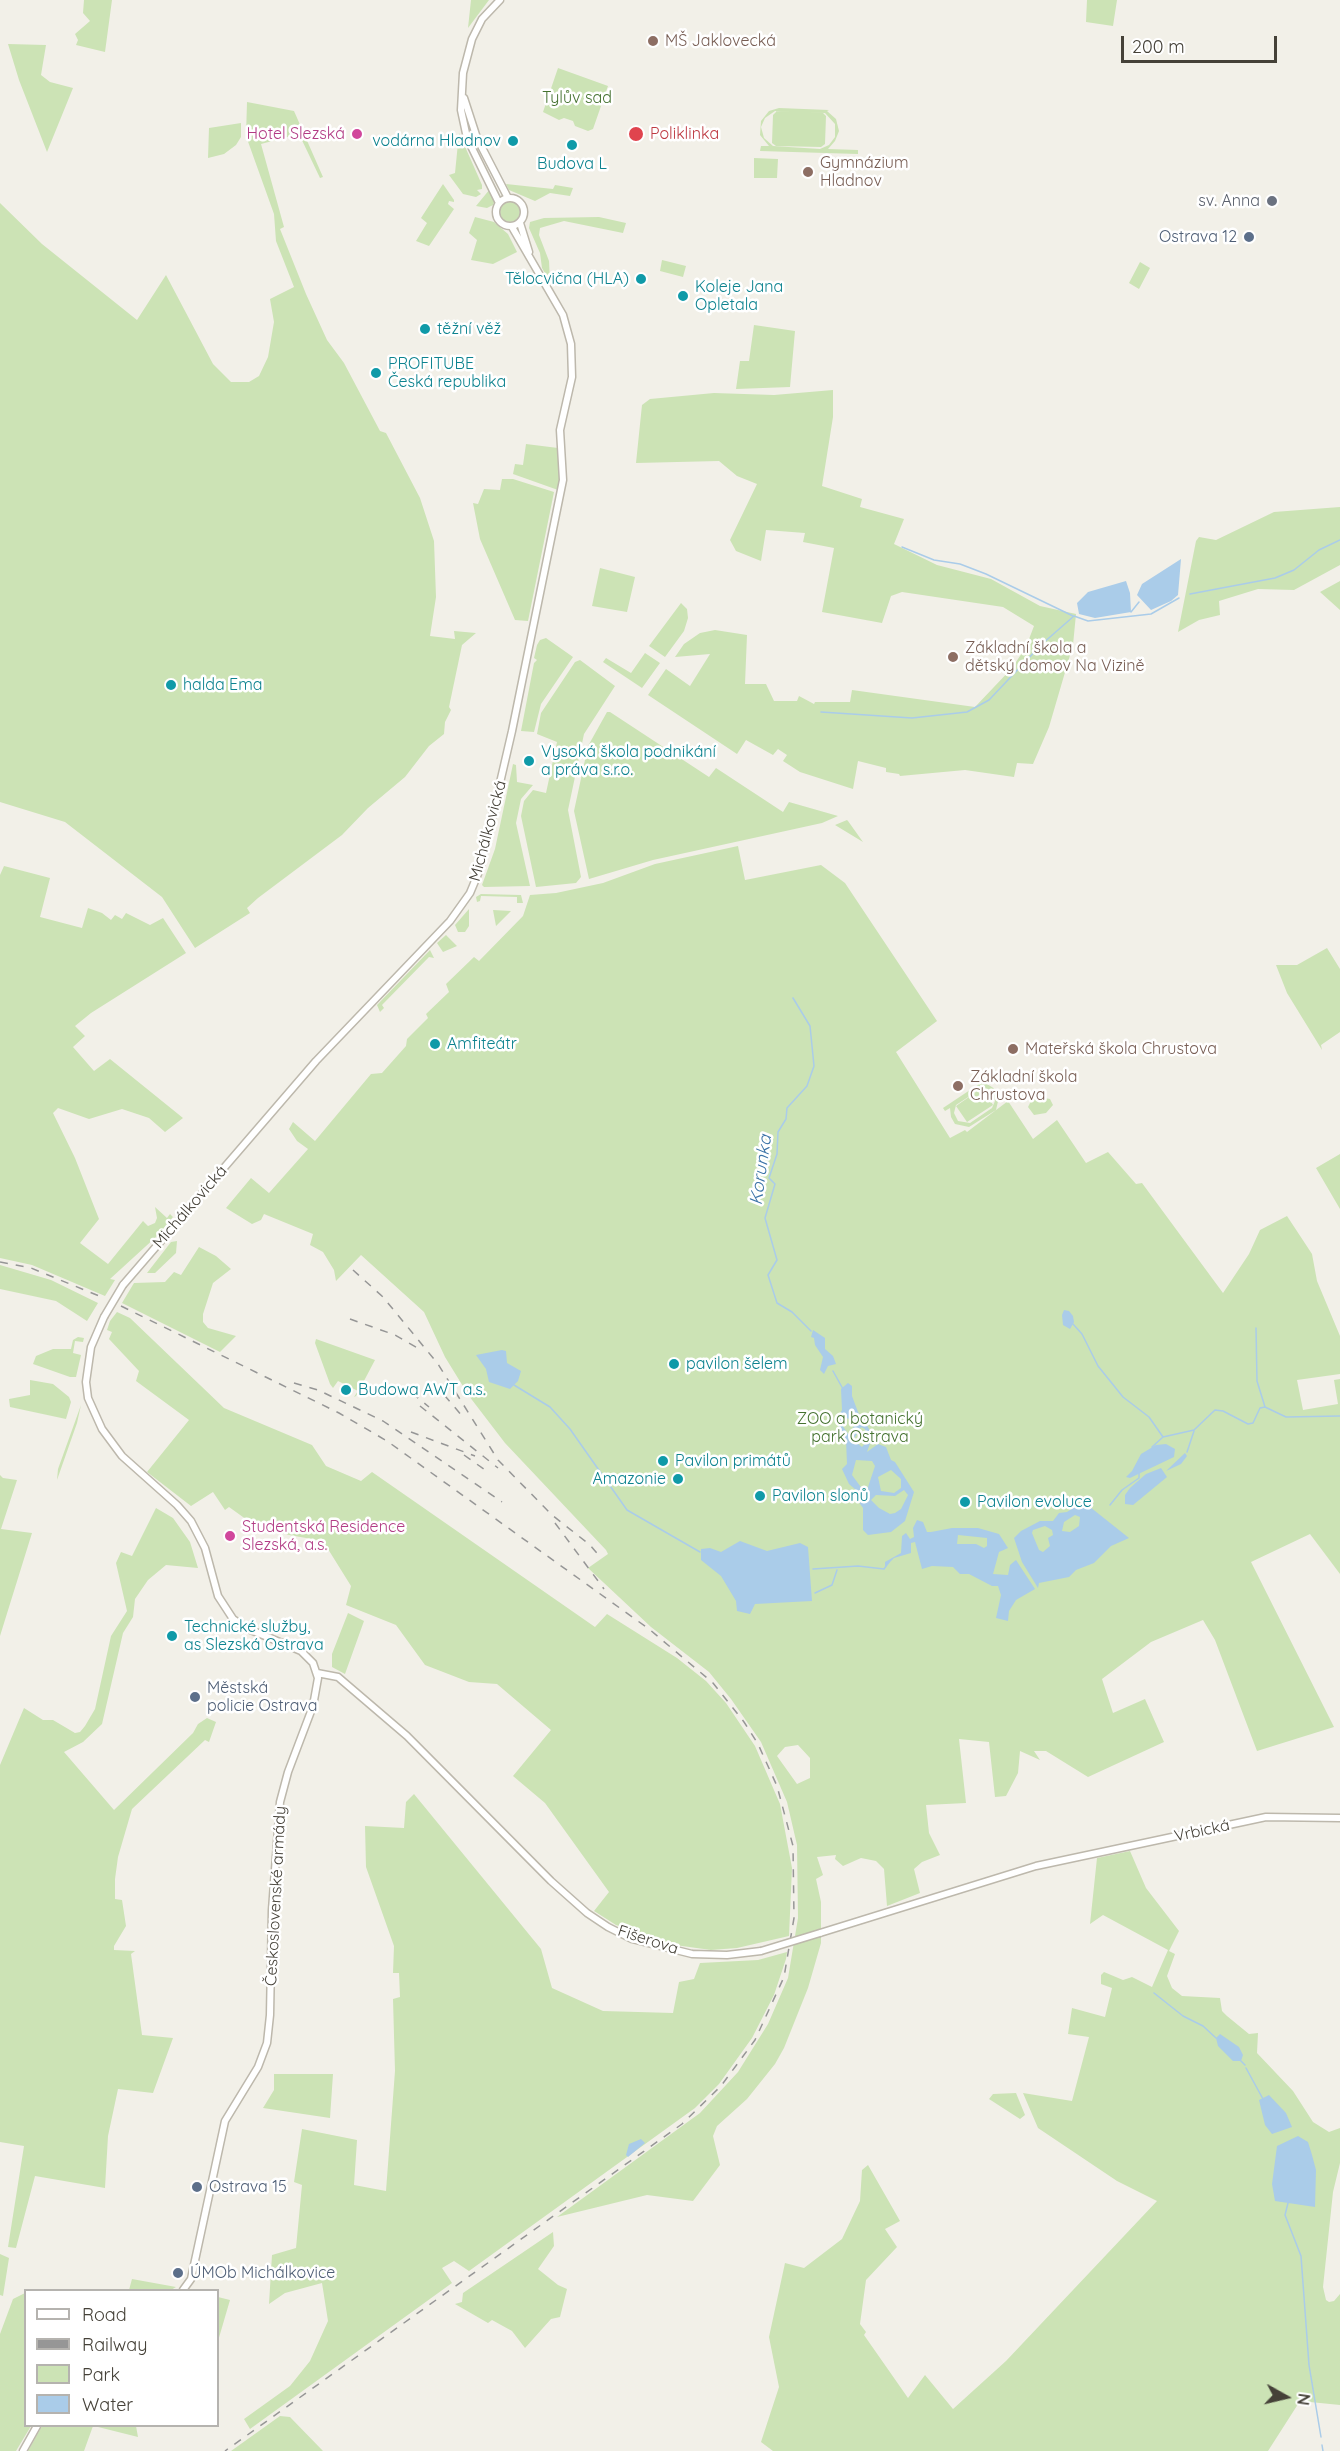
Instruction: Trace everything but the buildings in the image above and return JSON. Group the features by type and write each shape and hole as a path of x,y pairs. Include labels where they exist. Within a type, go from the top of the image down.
{"street":[{"path":"499,203 508,198 515,199 523,206 524,215 520,223 512,227 498,221 496,213 499,203 464,129 462,92 464,65 472,39 482,19 500,0"},
{"path":"462,92 477,138 508,198"},
{"name":"Michálkovická","path":"520,223 536,273"},
{"name":"Michálkovická","path":"317,1673 313,1663 301,1651 246,1628 230,1615 218,1596 205,1548 191,1521 177,1505 122,1456 102,1429 88,1398 87,1373 92,1347 104,1317 123,1285 316,1061 450,921 476,879 489,840 563,480 561,430 572,381 572,348 563,315 536,273 512,227"},
{"name":"Fišerova","path":"317,1673 338,1677 407,1736 551,1881 587,1913 632,1939 692,1954 727,1955 761,1951 997,1876 1066,1861"},
{"name":"Československé armády","path":"184,2289 191,2279 225,2121 258,2067 267,2043 270,2015 273,1883 280,1802 286,1779 313,1706 317,1673"},
{"name":"Vrbická","path":"1066,1861 1266,1818 1340,1818"},
{"path":"23,2451 36,2427"}],"green space":[{"path":"84,0 112,0 105,52 76,45 78,40 75,34 90,21 83,13"},
{"path":"471,0 489,0 468,28"},
{"path":"1087,0 1117,0 1113,26 1086,22"},
{"path":"8,44 46,45 41,75 50,82 73,88 47,152 19,80"},
{"name":"Tylův sad","path":"558,68 608,86 593,129 588,131 575,126 573,121 564,118 559,120 543,112"},
{"path":"247,102 294,111 323,177 320,178 299,134 261,144 284,227 280,229 306,294 327,340 344,363 380,431 386,433 420,498 434,541 436,597 430,636 455,639 454,631 476,633 462,645 449,707 451,710 445,722 444,734 429,746 405,777 368,808 342,835 258,898 247,908 250,913 195,948 162,897 65,822 0,802 0,203 42,244 137,320 166,275 213,364 231,382 249,382 259,376 268,357 274,322 270,299 294,287 276,241 274,214 246,136"},
{"path":"779,108 829,110 827,111 836,119 839,131 835,141 828,149 858,150 858,154 760,151 761,146 769,146 760,135 761,121 769,111","holes":["775,111 825,113 835,124 835,137 829,145 820,149 773,146 764,138 761,127 765,118"]},
{"path":"777,111 823,113 826,116 825,144 821,147 776,146 772,143 773,115"},
{"path":"241,123 241,137 236,145 224,154 208,158 209,128"},
{"path":"459,133 482,185 482,189 477,190 481,194 476,197 463,194 449,175 455,173"},
{"path":"754,158 778,159 777,178 754,178"},
{"path":"443,184 454,200 454,202 449,201 448,204 454,209 429,246 416,241 427,223 421,218"},
{"path":"506,184 553,189 555,185 573,188 570,196 550,193 535,201 509,190"},
{"path":"490,189 495,200 493,205 487,208 476,206"},
{"path":"510,202 517,205 520,212 517,219 510,222 503,219 500,212 503,205"},
{"path":"475,217 494,222 508,234 517,252 493,264 471,260 477,240 469,233"},
{"path":"599,217 626,223 623,233 564,221 540,228 539,235 549,261 550,282 542,268 540,253 529,228 530,222 544,218"},
{"path":"662,260 686,266 683,277 660,271"},
{"path":"1140,262 1150,268 1139,289 1129,283"},
{"path":"754,325 795,331 790,387 736,389 740,361 749,361"},
{"path":"833,390 833,417 822,486 862,499 860,507 904,519 894,544 937,565 991,579 1040,606 1076,614 1073,645 1049,727 1033,764 1017,763 1014,777 965,770 900,776 886,772 886,768 858,761 853,789 800,772 783,761 787,755 778,749 773,755 746,740 737,754 648,695 666,669 690,686 710,654 675,657 684,644 700,633 715,630 747,635 745,684 766,684 774,701 797,701 799,696 814,704 815,702 850,702 852,690 975,707 1012,668 1026,647 1034,626 1003,607 902,592 891,596 882,623 822,612 834,548 803,542 805,533 766,530 761,561 736,551 730,540 757,484 737,476 719,461 636,463 642,405 650,399 714,393 774,395"},
{"path":"526,444 558,448 560,472 558,490 513,474 515,464 523,465"},
{"path":"502,479 513,479 554,492 528,621 515,620 480,539 473,503 478,504 484,489 500,490"},
{"path":"1340,507 1340,565 1294,590 1258,589 1219,601 1220,615 1199,620 1178,632 1196,541 1199,537 1216,540 1274,512"},
{"path":"600,568 635,577 627,612 592,606"},
{"path":"1340,581 1340,610 1320,592"},
{"path":"681,603 687,609 688,618 684,631 665,657 649,646"},
{"path":"546,638 573,657 541,704 534,732 521,731 534,663 537,660 534,658 537,645 540,640"},
{"path":"645,653 660,663 642,688 603,662 606,658 631,673"},
{"path":"580,660 615,686 584,734 568,810 581,877 576,883 536,887 521,816 524,801 533,790 546,793 557,742 537,734 541,713 575,662"},
{"path":"607,712 709,777 716,768 783,812 789,802 838,816 822,823 653,860 589,879 574,811 588,746"},
{"path":"513,764 516,765 517,782 533,785 521,799 516,823 530,886 484,887 482,885 495,849"},
{"path":"848,821 863,842 835,825"},
{"name":"ZOO a botanický park Ostrava","path":"738,846 745,880 821,865 845,883 937,1021 896,1052 950,1138 965,1130 967,1132 1008,1101 1033,1139 1057,1120 1086,1163 1108,1152 1136,1184 1142,1183 1223,1293 1249,1254 1260,1230 1287,1216 1312,1254 1317,1281 1340,1336 1340,1374 1297,1380 1303,1410 1338,1404 1334,1380 1340,1379 1340,1574 1310,1534 1251,1562 1334,1727 1257,1751 1215,1640 1203,1620 1151,1642 1102,1679 1113,1713 1145,1699 1164,1742 1088,1777 1046,1751 1034,1751 1040,1760 1020,1751 1018,1773 1006,1796 995,1797 989,1742 959,1739 966,1803 926,1805 929,1833 940,1855 922,1862 914,1869 920,1893 887,1906 884,1869 876,1861 861,1858 843,1866 835,1859 836,1855 817,1857 823,1875 816,1879 821,1902 821,1943 808,1988 784,2048 775,2064 747,2099 717,2126 713,2136 720,2165 693,2201 647,2195 557,2217 700,2113 738,2072 768,2024 788,1978 798,1918 797,1845 787,1802 761,1742 709,1672 651,1627 588,1568 608,1554 606,1550 505,1443 469,1396 445,1357 424,1312 361,1255 336,1281 334,1270 323,1252 310,1245 313,1234 264,1214 261,1220 252,1224 226,1208 251,1178 269,1193 308,1149 297,1141 289,1129 293,1122 315,1141 371,1074 382,1073 406,1046 407,1039 428,1018 426,1014 449,992 446,984 474,957 479,961 523,916 530,895 556,893 603,883 655,864","holes":["798,1745 810,1758 810,1778 797,1784 777,1756 785,1747"]},
{"path":"4,866 50,878 40,917 82,928 88,908 102,913 111,920 115,915 122,919 126,913 150,925 163,918 186,953 91,1013 75,1026 85,1036 73,1047 94,1071 110,1059 183,1118 165,1132 149,1118 122,1109 89,1119 58,1108 53,1113 75,1158 99,1219 80,1243 108,1264 143,1221 148,1226 155,1223 157,1218 155,1207 167,1218 170,1214 173,1217 157,1236 110,1279 115,1280 105,1296 32,1265 0,1258 0,875"},
{"path":"481,894 521,895 523,903 517,903 517,897 481,896 480,901 477,902 476,897"},
{"path":"469,909 469,926 465,932 458,932 455,925"},
{"path":"493,910 511,911 496,926"},
{"path":"446,935 457,946 443,952 437,943"},
{"path":"1327,948 1340,969 1340,1032 1321,1045 1322,1050 1287,993 1276,965 1297,965"},
{"path":"430,950 434,958 429,957 382,1005 384,1008 380,1012 377,1005"},
{"path":"988,1078 991,1081 987,1084 995,1089 999,1097 996,1110 969,1127 955,1124 950,1108 945,1111 943,1108","holes":["982,1088 956,1106 967,1122 993,1105 983,1088 994,1095 995,1101 992,1108 970,1123 958,1121 954,1113 956,1105"]},
{"path":"1039,1097 1050,1099 1053,1105 1046,1113 1034,1115 1028,1107 1032,1099"},
{"path":"1340,1154 1340,1209 1316,1168"},
{"path":"177,1241 176,1253 155,1273 147,1273 171,1242"},
{"path":"199,1247 216,1256 231,1269 213,1283 203,1314 203,1322 208,1328 236,1336 220,1352 122,1303 134,1283 165,1282 174,1272 181,1275"},
{"path":"0,1265 51,1280 98,1303 87,1321 56,1301 0,1289"},
{"path":"117,1312 130,1318 224,1408 312,1445 326,1466 361,1481 372,1472 595,1627 607,1614 677,1658 706,1681 726,1703 755,1746 780,1804 792,1868 789,1936 737,1948 711,1950 675,1945 616,1925 594,1911 609,1892 545,1803 513,1776 551,1730 497,1684 469,1682 425,1665 396,1625 346,1605 351,1586 323,1541 261,1530 229,1507 225,1510 213,1492 191,1506 147,1472 189,1420 136,1381 139,1371 109,1339 112,1332 107,1330"},
{"path":"78,1337 84,1338 83,1342 75,1341 73,1353 81,1355 76,1377 33,1364 36,1356 53,1349 71,1349 73,1340"},
{"path":"316,1339 375,1360 356,1396 354,1397 358,1391 338,1381 333,1388 330,1384 315,1343"},
{"path":"30,1380 53,1384 69,1397 71,1402 66,1419 10,1407 9,1399 30,1395"},
{"path":"81,1405 77,1423 57,1480 58,1469"},
{"path":"0,1475 3,1478 17,1480 1,1529 32,1533 0,1636"},
{"path":"156,1508 173,1518 190,1542 198,1568 166,1565 148,1580 135,1599 133,1617 123,1633 102,1724 83,1742 64,1752 114,1810 193,1733 198,1724 207,1718 216,1722 209,1742 205,1740 132,1809 118,1857 115,1879 115,1899 122,1900 126,1926 114,1950 135,1951 131,1954 142,2035 173,2038 153,2093 118,2089 108,2136 105,2188 35,2176 16,2248 8,2247 24,2146 0,2142 0,1765 24,1708 43,1720 53,1720 75,1733 80,1732 85,1726 95,1709 111,1636 127,1611 116,1563 121,1552 132,1556"},
{"path":"348,1613 364,1621 345,1674 332,1667 332,1654"},
{"path":"414,1794 541,1949 552,1988 603,2011 673,2013 679,1982 694,1979 700,1963 758,1960 787,1952 786,1959 774,1995 752,2038 719,2084 695,2108 469,2271 454,2261 442,2268 452,2283 250,2429 244,2419 290,2386 310,2361 328,2321 322,2283 285,2293 269,2304 272,2255 296,2248 302,2185 294,2182 302,2129 357,2140 354,2185 386,2191 395,2071 393,1999 400,1997 399,1973 393,1973 394,1946 366,1867 365,1826 404,1828 406,1802"},
{"path":"1130,1851 1146,1888 1179,1931 1169,1951 1175,1954 1167,1976 1172,1988 1182,1996 1220,1998 1222,2011 1227,2016 1249,2034 1258,2033 1257,2053 1293,2091 1313,2122 1329,2132 1340,2128 1340,2163 1333,2192 1323,2287 1326,2300 1329,2302 1334,2301 1340,2294 1340,2405 1300,2401 1268,2451 773,2451 761,2442 779,2387 769,2337 785,2263 804,2268 842,2239 860,2201 862,2170 868,2165 900,2221 885,2229 897,2247 866,2280 860,2324 866,2332 864,2335 908,2398 925,2375 953,2409 1006,2361 1157,2201 1117,2181 1038,2128 1023,2093 1072,2101 1089,2037 1068,2034 1072,2008 1105,2017 1112,1988 1101,1984 1101,1975 1104,1972 1123,1980 1132,1977 1152,1987 1168,1950 1103,1915 1090,1924 1097,1858"},
{"path":"274,2074 333,2074 330,2118 263,2108 274,2090"},
{"path":"1016,2093 1025,2115 1020,2119 989,2099 993,2094"},
{"path":"553,2232 554,2246 538,2269 558,2285 567,2289 560,2317 551,2319 525,2348 512,2331 492,2320 488,2323 455,2304 462,2302 463,2293"},
{"path":"0,2254 9,2258 3,2296 0,2295"},
{"path":"132,2279 176,2287 173,2289 129,2289"},
{"path":"24,2294 24,2427 30,2427 16,2451 0,2451 0,2334 13,2299"},
{"path":"219,2297 230,2300 219,2338"},
{"path":"280,2416 290,2417 323,2451 231,2451"},
{"path":"41,2427 93,2427 84,2451 28,2451"},
{"path":"98,2427 136,2427 138,2437"}],"water":[{"path":"1181,559 1178,595 1171,601 1151,610 1137,595 1142,584"},
{"path":"1126,581 1130,593 1131,612 1095,618 1079,614 1077,603 1088,592"},
{"path":"1064,1310 1069,1311 1073,1316 1074,1322 1070,1329 1063,1325"},
{"path":"813,1330 825,1338 825,1349 833,1356 836,1364 828,1366 824,1374 820,1370 823,1357 815,1345 814,1338 811,1337"},
{"path":"506,1351 507,1363 521,1371 518,1381 510,1389 489,1382 486,1369 476,1355"},
{"path":"848,1383 852,1386 852,1396 858,1412 873,1435 867,1452 878,1444 886,1447 891,1460 895,1462 914,1492 905,1521 891,1532 868,1535 863,1530 863,1508 856,1498 856,1490 849,1484 842,1469 847,1464 846,1440 836,1420 842,1410 841,1389","holes":["844,1417 849,1419 854,1426 849,1435 842,1425","861,1427 865,1429 866,1436 870,1438 862,1447 853,1440","856,1460 872,1461 875,1466 867,1490 863,1490 852,1475","891,1470 901,1479 901,1488 894,1493 881,1491 878,1477","904,1490 908,1495 901,1509 890,1514 871,1500 876,1495 895,1496"]},
{"path":"1166,1444 1175,1449 1174,1457 1130,1478 1126,1477 1141,1454 1156,1445"},
{"path":"1185,1453 1187,1456 1181,1464 1166,1471"},
{"path":"1161,1468 1167,1477 1133,1505 1125,1504 1125,1495 1130,1488 1146,1474"},
{"path":"1076,1506 1090,1507 1129,1538 1111,1546 1094,1563 1076,1570 1069,1577 1039,1583 1038,1588 1022,1562 1014,1538 1021,1531 1040,1521 1053,1521 1059,1513 1067,1512","holes":["1075,1515 1080,1517 1079,1526 1070,1532 1062,1531 1064,1522","1045,1526 1052,1530 1053,1535 1048,1538 1050,1546 1043,1552 1039,1550 1032,1533 1033,1530"]},
{"path":"917,1520 923,1522 927,1532 952,1528 978,1528 999,1534 1008,1548 999,1552 993,1574 1008,1575 1010,1565 1016,1560 1035,1589 1016,1600 1009,1611 1008,1621 996,1618 1001,1595 998,1586 992,1586 969,1574 960,1574 953,1567 932,1566 922,1569 915,1542 911,1543 911,1553 894,1558 885,1567 885,1562 901,1553 902,1536 906,1533 910,1539 914,1537 913,1528","holes":["958,1535 987,1538 987,1546 984,1548 976,1544 957,1544"]},
{"path":"740,1541 767,1551 800,1543 808,1547 812,1601 755,1604 750,1614 737,1611 736,1601 721,1576 701,1560 701,1549 710,1548 721,1552"},
{"path":"1220,2034 1239,2047 1243,2055 1241,2061 1233,2061 1218,2046 1216,2038"},
{"path":"1269,2095 1286,2113 1292,2127 1272,2134 1265,2125 1259,2100"},
{"path":"1298,2136 1308,2142 1316,2170 1315,2207 1275,2201 1272,2184 1277,2146"},
{"path":"641,2139 645,2143 628,2157 626,2155 629,2144"}],"waterway":[{"path":"1190,594 1275,578 1294,570 1319,550 1340,540"},
{"path":"902,547 934,560 960,564 986,574 1073,616"},
{"path":"821,712 912,718 967,712 989,700 1042,644 1074,616 1088,621 1151,614 1179,598"},
{"path":"1131,612 1139,602"},
{"name":"Korunka","path":"793,998 810,1026 814,1066 807,1086 787,1108 786,1119 778,1132 777,1154 769,1178 775,1184 765,1218 777,1260 768,1275 777,1303 792,1312 811,1331"},
{"path":"1073,1324 1082,1334 1098,1366 1123,1397 1149,1417 1163,1437"},
{"path":"1256,1328 1257,1381 1265,1407"},
{"name":"Korunka","path":"833,1371 843,1389"},
{"path":"514,1385 550,1407 570,1429 627,1510 700,1552"},
{"name":"Korunka","path":"1152,1447 1163,1437 1194,1430 1215,1410 1223,1411 1248,1424 1253,1423 1260,1408 1265,1407 1286,1417 1340,1416"},
{"path":"1187,1452 1194,1431"},
{"name":"Korunka","path":"1110,1505 1122,1490 1139,1478 1139,1473"},
{"path":"813,1569 858,1566 884,1569 889,1562"},
{"path":"815,1593 832,1585 837,1570"},
{"path":"1154,1993 1183,2016 1203,2026 1216,2038"},
{"path":"1241,2061 1245,2065"},
{"path":"1246,2068 1263,2099"},
{"path":"1288,2203 1285,2215 1301,2256 1309,2365 1321,2437"},
{"path":"1322,2445 1323,2451"}],"railway":[{"path":"0,1262 31,1268 104,1298"},
{"path":"353,1270 383,1297 438,1364 498,1460 552,1515 590,1545 601,1558"},
{"path":"121,1306 339,1413 387,1441 649,1629 713,1683 744,1722 758,1744 777,1786 793,1846 794,1918 784,1977 755,2040 721,2086 682,2124 225,2451"},
{"path":"350,1319 395,1335 421,1350"},
{"path":"294,1383 318,1390 383,1421 502,1502"},
{"path":"434,1383 463,1417"},
{"path":"412,1393 429,1407"},
{"path":"420,1406 498,1468"},
{"path":"411,1432 475,1456"},
{"path":"464,1455 488,1472"},
{"path":"555,1523 604,1589"}],"place":[{"name":"MŠ Jaklovecká","path":"653,41"},
{"name":"Hotel Slezská","path":"357,134"},
{"name":"Poliklinka","path":"636,134"},
{"name":"vodárna Hladnov","path":"513,141"},
{"name":"Budova L","path":"572,145"},
{"name":"Gymnázium Hladnov","path":"808,172"},
{"name":"sv. Anna","path":"1272,201"},
{"name":"Ostrava 12","path":"1249,237"},
{"name":"Tělocvična (HLA)","path":"641,279"},
{"name":"Koleje Jana Opletala","path":"683,296"},
{"name":"těžní věž","path":"425,329"},
{"name":"PROFITUBE Česká republika","path":"376,373"},
{"name":"Základní škola a dětský domov Na Vizině","path":"953,657"},
{"name":"halda Ema","path":"171,685"},
{"name":"Vysoká škola podnikání a práva s.r.o.","path":"529,761"},
{"name":"Amfiteátr","path":"435,1044"},
{"name":"Mateřská škola Chrustova","path":"1013,1049"},
{"name":"Základní škola Chrustova","path":"958,1086"},
{"name":"pavilon šelem","path":"674,1364"},
{"name":"Budowa AWT a.s.","path":"346,1390"},
{"name":"Pavilon primátů","path":"663,1461"},
{"name":"Amazonie","path":"678,1479"},
{"name":"Pavilon slonů","path":"760,1496"},
{"name":"Pavilon evoluce","path":"965,1502"},
{"name":"Studentská Residence Slezská, a.s.","path":"230,1536"},
{"name":"Technické služby, as Slezská Ostrava","path":"172,1636"},
{"name":"Městská policie Ostrava","path":"195,1697"},
{"name":"Ostrava 15","path":"197,2187"},
{"name":"ÚMOb Michálkovice","path":"178,2273"}]}
